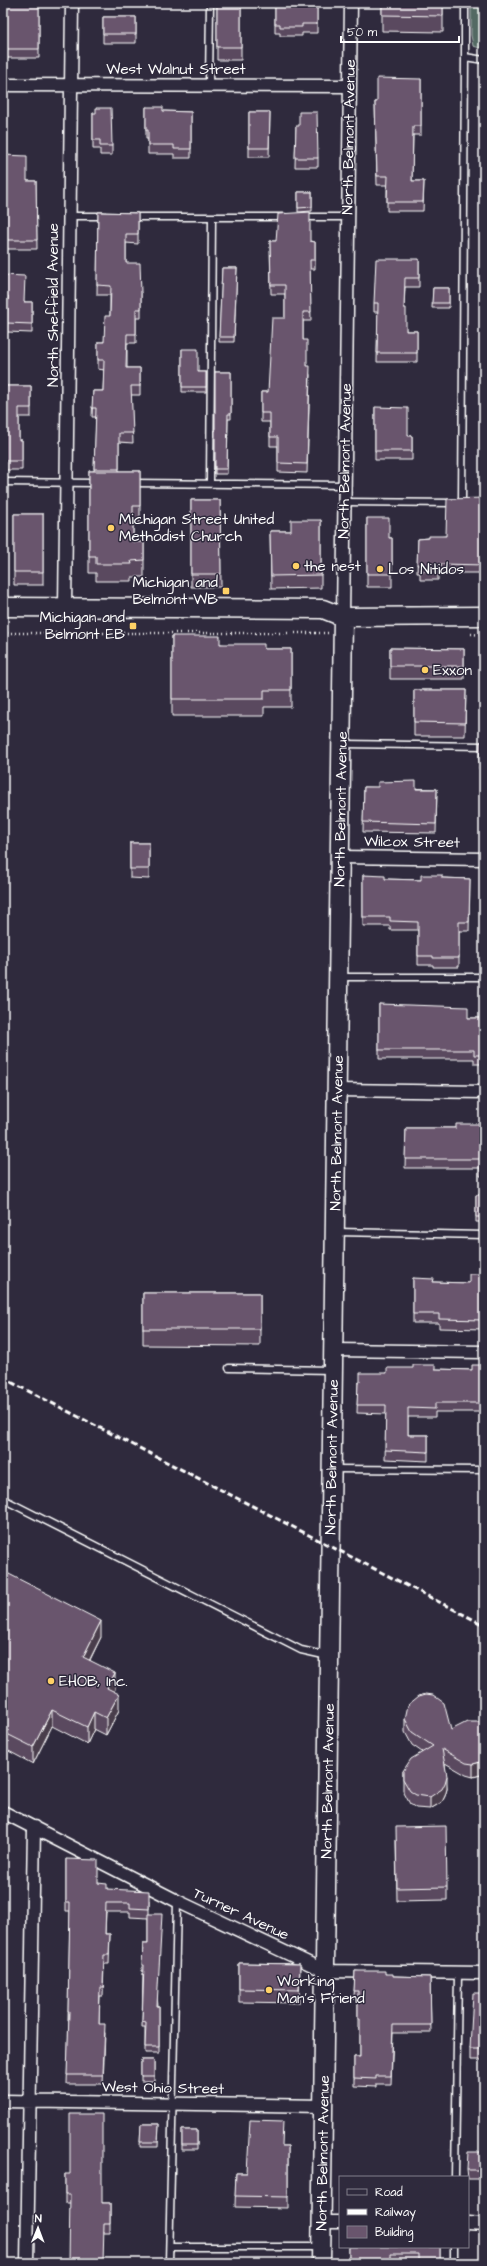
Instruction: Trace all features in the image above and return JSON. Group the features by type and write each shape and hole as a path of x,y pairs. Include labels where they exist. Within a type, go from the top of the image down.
{"main road":[{"path":"3,607 323,609 343,617 432,618 484,616"},
{"name":"North Belmont Avenue","path":"321,2255 343,617"}],"street":[{"name":"North Sheffield Avenue","path":"65,608 68,483 70,85 72,3"},
{"name":"North Belmont Avenue","path":"343,617 351,3"},
{"name":"West Walnut Street","path":"3,85 350,86"},
{"name":"Wilcox Street","path":"340,857 484,859"},
{"path":"337,1090 484,1092"},
{"path":"334,1350 484,1352"},
{"name":"Turner Avenue","path":"3,1812 177,1901 325,1971 484,1973"},
{"path":"27,2263 34,1827"},
{"name":"West Ohio Street","path":"3,2101 323,2106"},
{"path":"322,2222 339,2222"},
{"path":"469,2223 484,2224"}],"lane":[{"path":"209,85 210,3"},
{"path":"462,503 465,3"},
{"path":"465,57 484,60"},
{"path":"70,216 111,216"},
{"path":"127,216 290,217"},
{"path":"210,483 212,217"},
{"path":"298,217 348,217"},
{"path":"3,482 100,483"},
{"path":"121,483 345,485"},
{"path":"345,502 469,503"},
{"path":"342,744 484,746"},
{"path":"339,977 484,977"},
{"path":"335,1232 484,1235"},
{"path":"229,1368 334,1370"},
{"path":"332,1469 484,1470"},
{"path":"3,1499 301,1650 329,1656"},
{"path":"169,2263 177,1901"},
{"path":"455,2176 458,1973"},
{"path":"170,2247 321,2255"},
{"path":"454,2248 454,2263"}],"path":[{"path":"3,633 322,633"}],"green space":[{"path":"471,3 484,3 484,49 473,46 471,35"}],"building":[{"path":"3,3 39,3 39,49 3,49"},
{"path":"217,3 241,3 241,47 217,47"},
{"path":"275,3 306,3 306,7 317,7 317,24 302,24 302,27 280,27 280,24 275,24"},
{"path":"382,3 443,3 443,16 382,15"},
{"path":"103,17 136,17 136,34 103,34"},
{"path":"377,78 421,79 421,126 413,126 412,181 424,181 423,202 387,202 388,176 377,176 375,102 377,102"},
{"path":"146,107 163,107 163,111 191,112 191,149 174,149 174,145 148,145 148,130 146,130"},
{"path":"96,108 111,108 112,146 100,146 100,140 93,140 93,113 96,113"},
{"path":"249,112 270,112 269,148 249,148"},
{"path":"299,112 317,112 318,158 295,158 296,126 299,126"},
{"path":"3,155 27,156 27,181 36,181 37,240 3,240"},
{"path":"298,192 312,192 312,207 298,208"},
{"path":"98,212 138,213 138,234 126,234 126,263 140,263 141,309 136,309 136,334 127,334 126,368 140,368 140,386 131,386 133,433 119,433 119,469 94,469 96,408 92,408 93,391 103,391 104,360 98,360 98,342 104,342 105,316 110,316 111,286 97,285"},
{"path":"310,212 310,241 315,242 315,260 310,260 311,312 303,312 303,340 307,340 307,366 310,366 307,464 278,463 278,437 270,437 270,413 261,413 261,392 268,392 272,318 285,318 285,285 271,285 270,241 276,241 278,214"},
{"path":"376,259 419,259 419,278 405,278 404,308 406,308 406,331 417,331 417,353 377,353 378,303 374,303"},
{"path":"222,268 237,268 234,337 219,337"},
{"path":"3,275 25,276 24,302 32,302 32,324 7,323 8,296 3,296"},
{"path":"433,288 449,288 449,303 432,303"},
{"path":"182,349 198,349 198,372 206,372 206,387 182,387"},
{"path":"215,372 231,372 231,414 228,414 227,469 215,469"},
{"path":"3,386 31,386 31,408 19,408 19,440 22,440 22,461 3,461"},
{"path":"375,407 408,408 408,436 412,436 412,451 375,451"},
{"name":"Michigan Street United Methodist Church","path":"89,471 140,471 140,506 133,506 133,542 144,542 144,560 131,561 132,564 96,564 96,556 89,556"},
{"path":"484,498 484,565 441,564 438,565 438,571 420,571 420,565 417,565 418,539 429,538 429,536 446,536 447,499"},
{"path":"191,500 220,500 221,574 191,574"},
{"path":"14,514 43,514 43,572 14,572"},
{"name":"Los Nitidos","path":"367,518 389,518 389,538 392,538 392,574 367,574"},
{"name":"the nest","path":"291,520 321,520 321,575 271,576 270,531 291,531"},
{"path":"172,636 220,636 220,644 264,644 264,649 291,649 291,690 264,690 264,699 172,699"},
{"path":"390,648 464,649 464,666 390,666"},
{"path":"414,690 466,690 465,723 414,722"},
{"path":"480,742 484,742 484,761 479,760"},
{"path":"416,781 416,789 437,789 436,824 363,822 364,787 378,787 378,782"},
{"path":"130,843 149,843 149,869 130,869"},
{"path":"363,875 385,876 385,879 421,880 421,875 442,875 442,878 470,879 469,922 459,922 459,958 433,958 433,956 418,956 418,922 390,921 390,917 363,917"},
{"path":"481,977 484,977 484,991 481,991"},
{"path":"379,1004 468,1007 468,1018 484,1018 484,1055 474,1055 474,1050 379,1050"},
{"path":"456,1124 484,1124 484,1167 480,1167 481,1159 405,1159 406,1128 456,1128"},
{"path":"476,1195 484,1195 484,1217 476,1217"},
{"path":"469,1274 484,1274 484,1320 439,1319 439,1314 413,1314 413,1278 434,1279 433,1282 469,1283"},
{"path":"143,1293 260,1293 260,1329 143,1329"},
{"path":"413,1365 435,1365 435,1369 472,1370 472,1365 484,1365 484,1403 435,1403 435,1409 408,1408 408,1435 428,1435 428,1452 385,1450 386,1405 357,1405 360,1373 387,1373 387,1368 413,1368"},
{"name":"EHOB, Inc.","path":"3,1571 101,1621 83,1657 115,1673 107,1688 119,1694 106,1718 94,1712 87,1727 52,1710 33,1747 3,1732"},
{"path":"426,1694 433,1695 444,1703 451,1730 467,1722 484,1723 484,1761 473,1764 466,1763 442,1749 447,1776 442,1789 430,1797 416,1795 410,1791 403,1779 403,1771 411,1759 433,1746 412,1732 405,1719 408,1705 419,1696"},
{"path":"446,1826 447,1887 397,1888 396,1827"},
{"path":"66,1859 98,1860 98,1883 107,1884 107,1889 149,1891 149,1909 130,1908 130,1903 106,1903 105,1934 110,1934 109,1955 104,1955 103,1987 100,1987 99,2024 105,2024 103,2075 67,2075 70,1902 66,1902"},
{"path":"148,1914 162,1914 157,2006 159,2006 159,2047 145,2047 146,2022 142,2021 144,1965 142,1965 143,1944 148,1944"},
{"path":"239,1963 300,1964 299,1990 239,1989"},
{"path":"355,1971 385,1971 385,1974 393,1974 393,1976 430,1977 431,2025 393,2025 391,2076 376,2076 376,2079 354,2078 354,2057 360,2057 360,2019 358,2019 358,1991 354,1991"},
{"path":"473,1993 484,1993 484,2049 470,2049"},
{"path":"141,2060 154,2060 154,2076 141,2076"},
{"path":"70,2114 102,2114 102,2203 110,2203 110,2224 104,2224 103,2263 69,2263 70,2194 65,2194 65,2174 70,2174"},
{"path":"250,2120 283,2121 282,2146 288,2146 288,2197 235,2196 236,2173 247,2173"},
{"path":"141,2124 159,2124 158,2142 140,2142"},
{"path":"182,2130 197,2130 197,2145 182,2145"},
{"path":"468,2152 484,2152 484,2170 467,2170"},
{"path":"349,2248 440,2248 440,2263 419,2263 419,2254 390,2254 390,2263 349,2263"}],"railway":[{"path":"3,1378 484,1625"}],"place":[{"name":"Michigan Street United Methodist Church","path":"111,528"},
{"name":"the nest","path":"296,566"},
{"name":"Los Nitidos","path":"380,569"},
{"name":"Michigan and Belmont WB","path":"226,591"},
{"name":"Michigan and Belmont EB","path":"133,626"},
{"name":"Exxon","path":"425,670"},
{"name":"EHOB, Inc.","path":"51,1681"},
{"name":"Working Man's Friend","path":"269,1990"}]}
